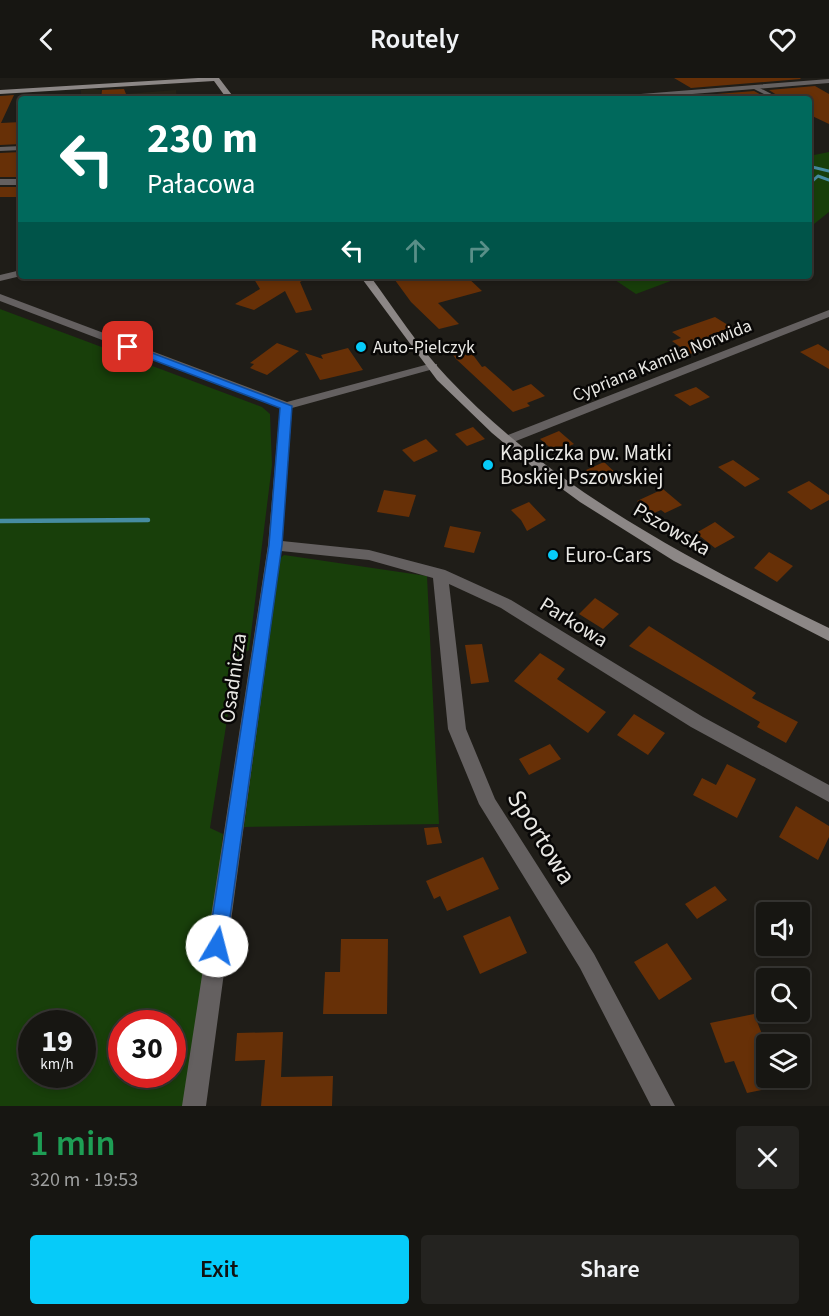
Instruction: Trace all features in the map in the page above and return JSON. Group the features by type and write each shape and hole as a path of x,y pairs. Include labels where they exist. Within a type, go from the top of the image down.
{"main road":[{"path":"148,82 184,78"},
{"path":"0,92 215,79 229,96"},
{"name":"Pszowska","path":"367,279 452,390 507,440 559,482 633,532 691,566 829,635"}],"street":[{"path":"656,96 829,81"},
{"path":"0,149 18,148"},
{"path":"0,182 18,182"},
{"path":"0,278 18,274"},
{"path":"0,297 286,406 433,366"},
{"name":"Cypriana Kamila Norwida","path":"507,440 829,313"},
{"name":"Osadnicza","path":"194,1106 275,545 286,406"},
{"name":"Parkowa","path":"275,545 369,555 440,574 506,604 697,722 829,794"},
{"name":"Sportowa","path":"440,574 457,729 488,804 587,961 663,1106"}],"lane":[{"path":"754,87 772,96"},
{"path":"675,93 680,96"}],"shaded area":[{"path":"81,90 101,90 100,96 81,96"},
{"path":"176,90 177,96 100,96"}],"green space":[{"path":"829,152 829,212 812,226 812,155"},
{"path":"614,279 676,279 636,294"},
{"path":"0,309 262,407 270,414 272,465 249,650 237,656 210,828 223,834 193,1106 0,1106"},
{"path":"284,555 427,576 439,824 244,827 279,559"}],"building":[{"path":"674,78 800,78 801,79 691,88"},
{"path":"815,86 829,94 829,124 812,116 812,96 778,96 769,90"},
{"path":"124,89 127,96 101,96 102,90"},
{"path":"754,91 763,96 706,96 704,95"},
{"path":"14,95 1,123 18,122 18,144 0,145 0,96"},
{"path":"18,152 18,177 0,177 0,153"},
{"path":"0,187 18,187 18,197 0,197"},
{"path":"254,279 305,279 300,282 312,310 296,313 285,291 254,310 235,304 260,289"},
{"path":"394,279 469,279 482,291 438,303 459,324 439,329 411,302"},
{"path":"715,317 736,330 707,342 713,346 690,354 672,341 681,338 672,332"},
{"path":"277,343 299,351 267,375 250,368 254,364 250,363"},
{"path":"464,343 482,367 485,366 513,391 531,384 545,396 527,403 530,406 513,412 456,359 447,347"},
{"path":"818,344 829,351 829,369 800,352"},
{"path":"348,348 363,370 320,380 305,353 323,359 321,355"},
{"path":"696,387 710,397 690,406 674,395"},
{"path":"473,427 485,439 467,446 455,434"},
{"path":"559,431 574,444 555,452 540,439"},
{"path":"426,439 438,451 414,462 402,450"},
{"path":"733,460 760,479 745,487 718,467"},
{"path":"604,462 620,477 603,485 586,470"},
{"path":"809,481 829,495 829,500 811,510 787,492"},
{"path":"663,489 682,505 665,513 661,510 652,514 637,501"},
{"path":"384,490 416,495 409,517 377,512"},
{"path":"529,502 546,520 527,531 521,520 511,510"},
{"path":"715,522 735,537 715,548 696,533"},
{"path":"450,526 481,532 474,553 444,547"},
{"path":"769,552 793,566 777,582 754,568"},
{"path":"595,598 619,614 603,629 579,614"},
{"path":"649,626 756,693 752,698 798,722 786,743 757,727 760,722 629,646"},
{"path":"482,644 489,682 471,684 465,645"},
{"path":"540,653 565,669 557,679 606,712 588,733 514,681"},
{"path":"634,714 665,733 648,755 617,735"},
{"path":"550,744 561,759 529,775 519,759"},
{"path":"727,764 756,779 737,818 693,795 702,778 716,785"},
{"path":"796,806 829,826 829,837 818,860 779,837"},
{"path":"438,827 442,843 427,845 424,828"},
{"path":"483,857 499,889 447,911 440,896 434,899 426,881"},
{"path":"715,886 727,900 697,919 685,904"},
{"path":"510,916 527,953 480,974 463,936"},
{"path":"341,939 388,939 387,1014 323,1014 325,972 340,972"},
{"path":"667,943 692,979 659,1000 634,962"},
{"path":"754,1014 762,1034 756,1034 756,1088 766,1089 747,1093 734,1061 725,1063 710,1023"},
{"path":"283,1032 281,1077 333,1076 332,1106 261,1106 265,1060 235,1061 237,1033"}],"waterway":[{"path":"812,167 829,171"},
{"path":"812,181 818,176 829,180"},
{"path":"0,521 148,520"}],"place":[{"name":"Auto-Pielczyk","path":"361,347"},
{"name":"Kapliczka pw. Matki Boskiej Pszowskiej","path":"488,465"},
{"name":"Euro-Cars","path":"553,555"}],"route":[{"path":"128,347 286,406 275,545 217,946"}]}
